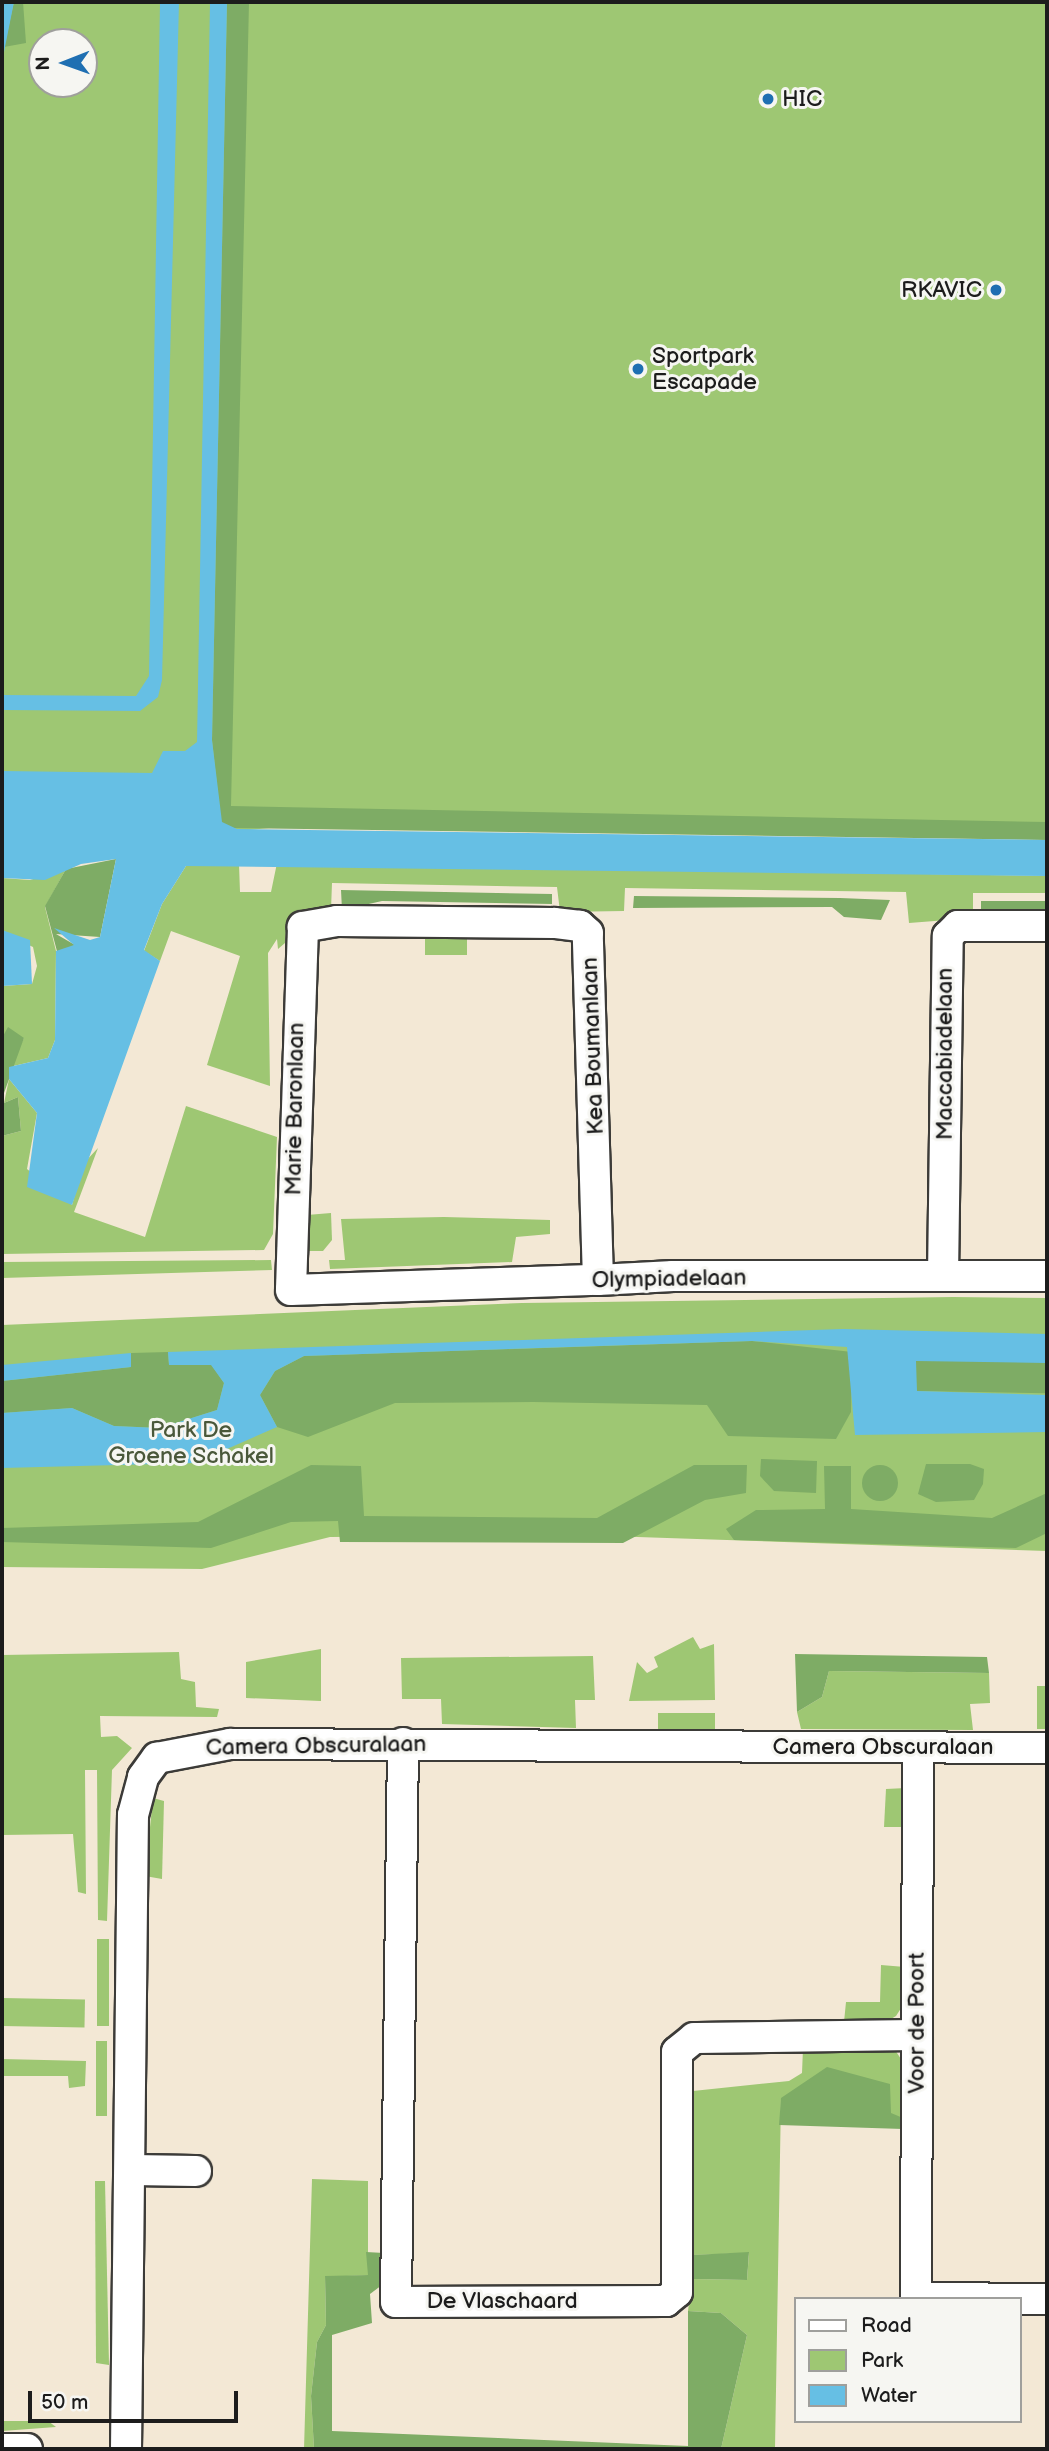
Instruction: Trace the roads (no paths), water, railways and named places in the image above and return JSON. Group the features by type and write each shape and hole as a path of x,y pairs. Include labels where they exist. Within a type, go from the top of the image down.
{"street":[{"name":"Kea Boumanlaan","path":"303,927 337,920 554,923 580,926 588,933 598,1280"},
{"name":"Maccabiadelaan","path":"943,1276 948,936 958,926 1047,926"},
{"name":"Marie Baronlaan","path":"291,1290 303,927"},
{"name":"Olympiadelaan","path":"291,1290 598,1280 1047,1276"},
{"name":"De Vlaschaard","path":"403,1743 397,2302 666,2301 677,2292 677,2052 694,2038 917,2035"},
{"name":"Camera Obscuralaan","path":"127,2449 132,2170 133,1815 143,1777 157,1758 230,1744 1047,1748"},
{"name":"Voor de Poort","path":"916,2297 918,1747"},
{"path":"132,2170 196,2171"},
{"path":"1021,2299 1047,2299"},
{"path":"2,2449 27,2449"}],"water":[{"path":"2,2 14,2 2,62"},
{"path":"160,2 179,2 162,680 158,697 140,711 2,710 2,695 136,696 149,676"},
{"path":"210,2 227,2 212,740 222,822 237,829 1047,840 1047,876 186,866 162,904 144,950 160,961 72,1205 27,1187 37,1113 9,1079 9,1067 48,1058 55,1040 56,951 74,945 54,928 90,940 100,937 116,859 81,864 45,880 2,878 2,771 152,773 163,751 185,751 197,742"},
{"path":"2,930 30,940 32,984 2,986"},
{"path":"843,1329 1047,1334 1047,1363 916,1361 917,1391 1047,1395 1047,1432 855,1435 847,1347 752,1341 304,1356 275,1371 260,1395 277,1427 195,1463 2,1468 2,1413 72,1408 114,1426 160,1428 217,1410 224,1383 211,1365 169,1365 168,1352"},
{"path":"131,1353 131,1367 2,1381 2,1365"}],"place":[{"name":"HIC","path":"768,99"},
{"name":"RKAVIC","path":"996,290"},
{"name":"Sportpark Escapade","path":"638,369"}],"park label":[{"name":"Park De Groene Schakel","path":"191,1443"}]}
